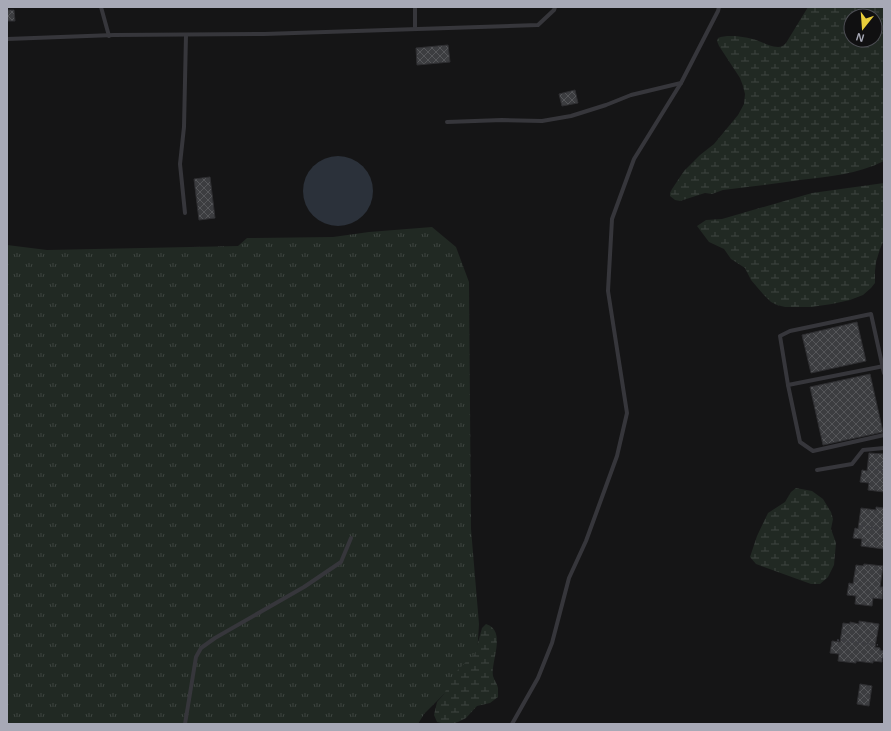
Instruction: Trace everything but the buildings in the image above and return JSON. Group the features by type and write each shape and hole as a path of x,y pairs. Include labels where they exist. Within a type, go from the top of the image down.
{"lane":[{"path":"101,7 109,36"},
{"path":"415,7 415,29"},
{"path":"7,39 264,34 538,25 554,10 555,7"},
{"path":"512,724 538,678 552,643 569,578 586,541 618,456 627,413 608,291 612,219 634,159 681,83 719,7"},
{"path":"185,213 180,164 184,127 186,35"},
{"path":"447,122 502,120 542,121 571,116 631,95 681,83"},
{"path":"884,373 871,314 790,331 780,336 788,385 800,442 813,451 884,435"},
{"path":"788,385 883,366"},
{"path":"817,470 852,464 863,450 884,448"},
{"path":"185,724 196,656 201,648 215,638 304,587 341,562 351,538"}],"path":[{"path":"871,469 884,471"},
{"path":"861,526 884,530"},
{"path":"837,640 878,645"}],"green space":[{"path":"808,7 884,7 884,161 864,169 843,174 723,190 712,194 705,193 680,201 675,200 670,196 670,193 684,171 714,144 738,115 744,104 745,94 740,78 719,46 717,41 718,38 727,36 742,37 775,47 782,46 786,43"},
{"path":"884,183 884,240 876,262 875,283 863,295 850,300 811,307 785,307 777,305 771,302 763,294 751,280 745,268 731,259 724,249 709,242 697,226 706,220 722,219 812,193"},
{"path":"432,227 456,247 469,282 471,529 479,624 477,657 461,677 424,714 418,724 7,724 7,245 47,250 238,246 247,238 333,237 369,232"},
{"path":"796,488 812,491 823,499 831,512 833,519 831,529 836,543 834,565 828,577 820,584 811,584 756,564 750,557 757,536 768,513 785,502 791,492"},
{"path":"486,624 496,633 497,639 493,676 498,688 498,697 490,703 477,706 466,718 458,722 445,724 437,722 434,715 437,702 444,694 454,674 475,653 482,628"}],"shaded area":[{"path":"331,156 345,156 358,162 367,171 373,184 371,204 363,216 345,226 331,226 318,220 309,211 303,198 303,184 309,171 318,162"}]}
